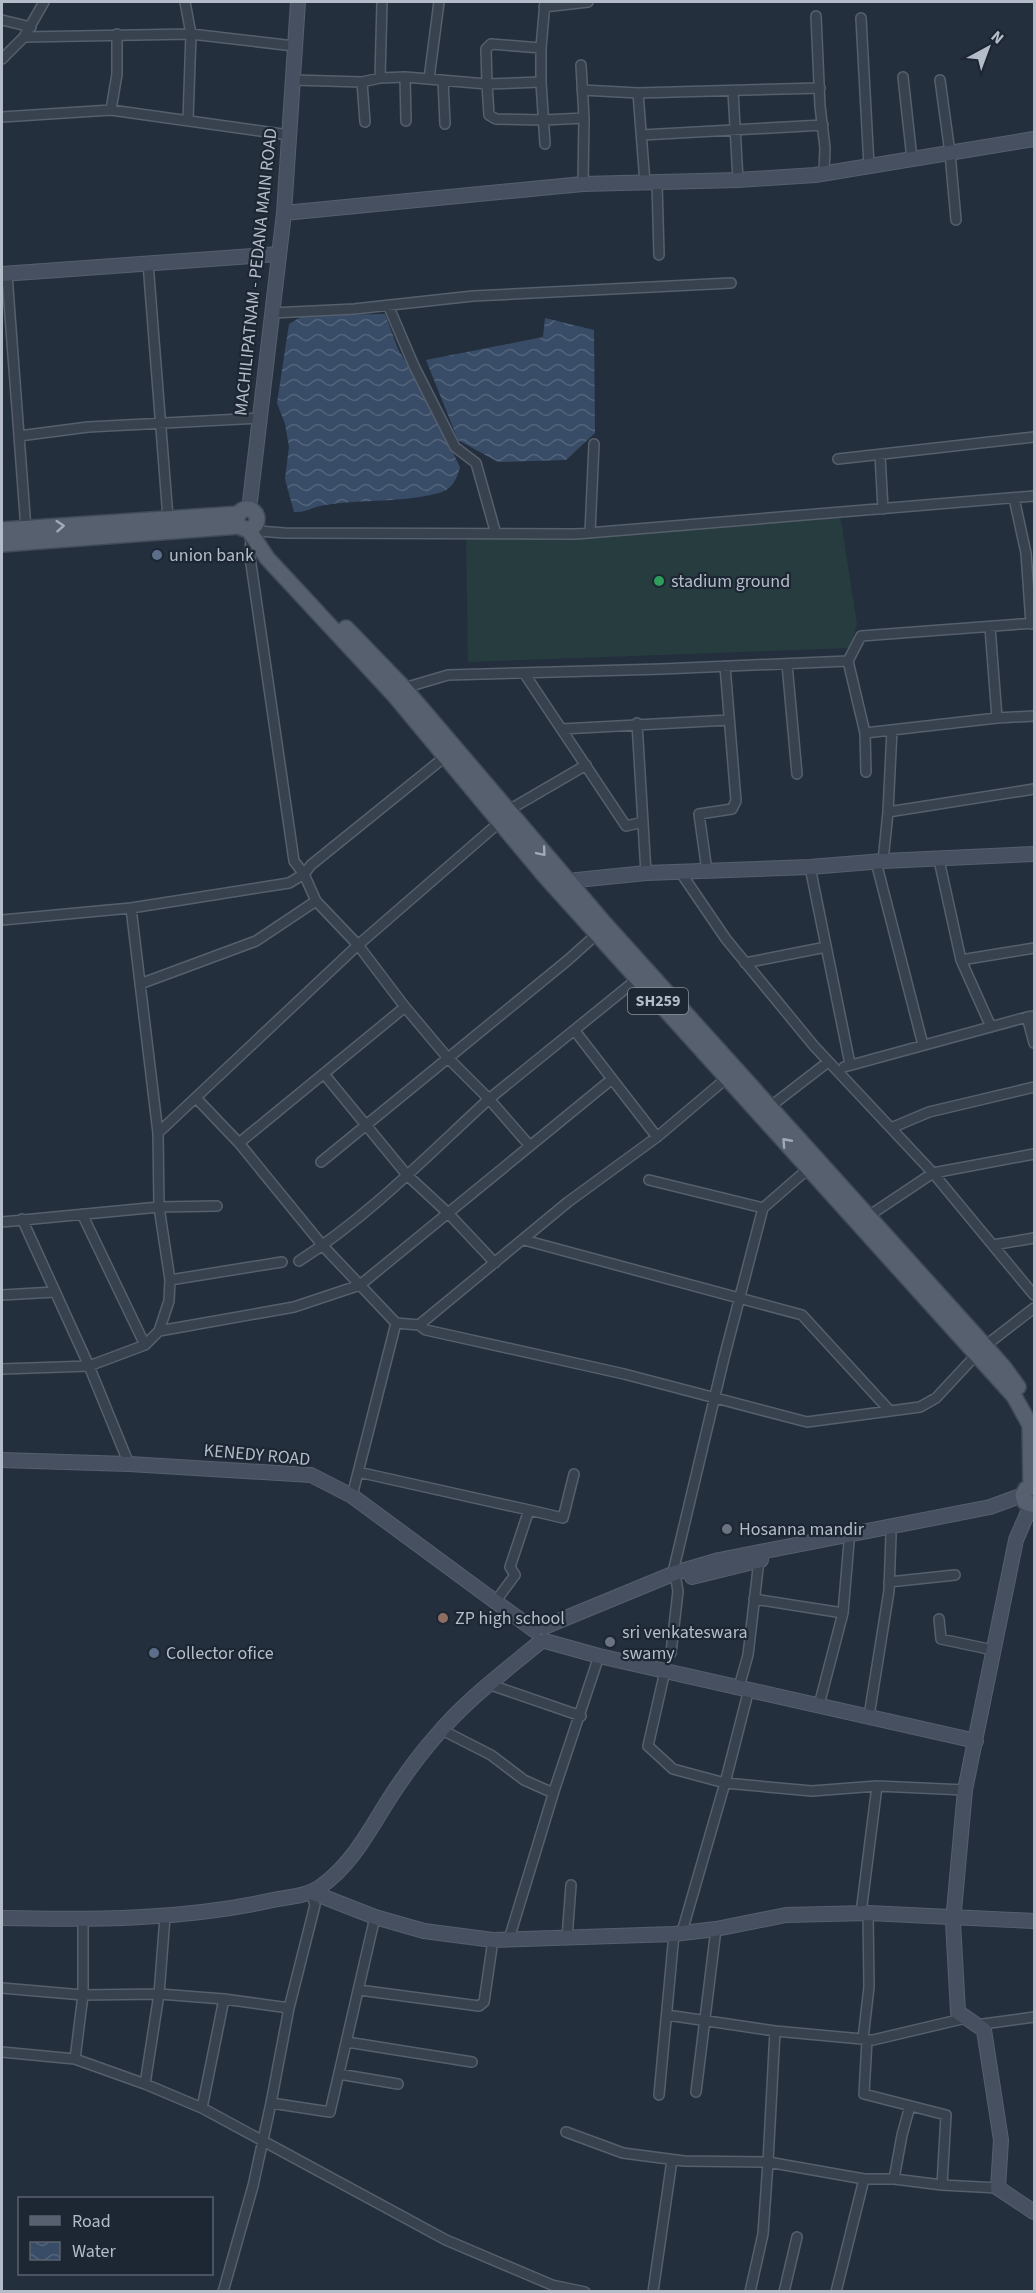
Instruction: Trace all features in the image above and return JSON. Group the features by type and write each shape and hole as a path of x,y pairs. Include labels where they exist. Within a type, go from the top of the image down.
{"main road":[{"path":"2,544 168,518 249,524"},
{"path":"2,530 92,530 249,524"},
{"name":"SH259","path":"249,524 274,554 404,688 504,816 561,884 643,975 728,1077 809,1168 981,1350 1005,1369 1035,1412"},
{"name":"SH259","path":"249,524 267,558 395,696 446,756 504,816"},
{"name":"SH259","path":"561,884 597,934 643,975 771,1106 981,1350 1014,1396 1030,1425 1030,1496"},
{"path":"1030,1496 1035,1470"}],"street":[{"path":"2,59 24,37 44,2"},
{"path":"185,2 191,34 188,120"},
{"name":"MACHILIPATNAM - PEDANA MAIN ROAD","path":"249,524 259,418 284,213 298,2"},
{"path":"380,78 382,2"},
{"path":"429,79 439,2"},
{"path":"545,144 540,48 544,4 588,2"},
{"path":"816,16 825,148 824,173"},
{"path":"861,18 869,166"},
{"path":"2,20 31,27"},
{"path":"111,110 117,74 117,34"},
{"path":"24,37 191,34 294,46"},
{"path":"540,48 493,44 488,46 488,110 492,118 543,120 584,118"},
{"path":"581,65 584,118 583,184"},
{"path":"405,77 406,121"},
{"path":"293,80 362,82 380,78 405,77 487,84 541,82"},
{"path":"903,77 912,159"},
{"path":"443,80 445,124"},
{"path":"940,80 956,220"},
{"path":"362,82 365,122"},
{"path":"582,90 638,93 820,88"},
{"path":"733,91 738,180"},
{"path":"638,93 659,255"},
{"path":"2,117 111,110 289,135"},
{"path":"642,135 823,125"},
{"path":"284,213 583,184 738,180 824,173 1035,139"},
{"path":"26,529 4,274 279,254"},
{"path":"148,263 168,518"},
{"path":"272,313 354,309 473,296 731,283"},
{"path":"388,305 414,366 455,447 476,463 496,534"},
{"path":"19,436 88,427 259,418"},
{"path":"838,459 1035,437"},
{"path":"590,533 594,444"},
{"path":"880,455 883,509"},
{"path":"530,1146 489,1099 447,1057 358,945 316,901 304,874 294,861 250,557 249,524 295,533 590,533 1035,496"},
{"path":"866,772 865,733 848,661 861,636 1033,624 1026,553 1014,498"},
{"path":"990,627 997,718"},
{"path":"404,688 448,675 848,661"},
{"path":"787,664 797,774"},
{"path":"707,871 699,814 732,809 736,801 726,666"},
{"path":"524,673 626,826 643,822"},
{"path":"865,733 1035,716"},
{"path":"562,729 637,723 729,720"},
{"path":"637,723 645,873"},
{"path":"892,730 888,812 880,861 923,1045"},
{"path":"2,920 131,908 289,883 304,874 311,865 446,756"},
{"path":"158,1133 197,1099 358,945 504,816 586,765"},
{"path":"888,812 1035,789"},
{"path":"561,884 645,873 810,867 880,861 1035,854"},
{"path":"939,860 961,960 991,1027"},
{"path":"810,867 850,1064"},
{"path":"681,873 726,939 828,1062 933,1173 1035,1295"},
{"path":"140,984 256,941 316,901"},
{"path":"2,1369 89,1366 145,1345 159,1331 169,1301 170,1280 159,1208 158,1133 131,908"},
{"path":"321,1162 597,934"},
{"path":"745,963 826,947"},
{"path":"961,960 1035,948"},
{"path":"299,1261 323,1246 407,1175 489,1099 643,975"},
{"path":"239,1143 405,1006"},
{"path":"837,1071 850,1064 1031,1017 1035,1043"},
{"path":"574,1031 657,1137"},
{"path":"771,1106 828,1062"},
{"path":"324,1074 407,1175 448,1213 495,1263"},
{"path":"419,1325 568,1202 657,1137 728,1077"},
{"path":"159,1331 294,1307 360,1285 612,1078"},
{"path":"891,1128 929,1112 1035,1087"},
{"path":"197,1099 239,1143 323,1246 396,1323 419,1325 426,1330 624,1374 807,1422 920,1407 936,1398 981,1350 1035,1308"},
{"path":"867,1217 933,1173 1035,1154"},
{"path":"671,1653 678,1591 674,1568 763,1208 809,1168"},
{"path":"649,1180 763,1208"},
{"path":"2,1222 159,1208 217,1206"},
{"path":"82,1214 145,1345"},
{"path":"22,1219 89,1366 129,1464"},
{"path":"993,1245 1035,1238"},
{"path":"524,1240 802,1315 890,1411"},
{"path":"170,1280 282,1262"},
{"path":"2,1295 55,1292"},
{"path":"352,1496 396,1323"},
{"name":"KENEDY ROAD","path":"2,1460 129,1464 311,1475 352,1496 542,1635"},
{"path":"358,1472 563,1518 574,1474"},
{"path":"676,1577 994,1515 1030,1496"},
{"path":"2,1918 165,1917 258,1904 311,1892 324,1884 349,1860 362,1844 395,1789 462,1707 542,1635 719,1560 990,1507 1030,1496"},
{"path":"998,2188 1001,2140 984,2030 958,2012 954,1917 965,1790 1016,1540 1030,1496"},
{"path":"495,1602 515,1575 510,1567 529,1510"},
{"path":"868,1716 889,1582 891,1535"},
{"path":"819,1705 843,1613 849,1542"},
{"path":"659,2095 678,1933 725,1783 744,1688 759,1560"},
{"path":"889,1582 955,1575"},
{"path":"754,1599 843,1613"},
{"path":"939,1619 941,1639 957,1646 993,1650"},
{"path":"542,1635 599,1656 976,1741"},
{"path":"509,1939 553,1793 599,1656"},
{"path":"665,1671 648,1746 672,1769 725,1783 812,1791 878,1786 965,1790"},
{"path":"488,1684 580,1716"},
{"path":"442,1730 484,1751 524,1780 553,1793"},
{"path":"878,1786 865,1913 869,1987 864,2094 946,2115 942,2185"},
{"path":"567,1938 571,1885"},
{"path":"311,1892 375,1917 424,1931 493,1940 678,1933 716,1929 786,1915 865,1913 1035,1921"},
{"path":"222,2292 264,2142 289,2008 315,1905 311,1892"},
{"path":"145,2084 159,1994 165,1917"},
{"path":"271,2103 330,2112 375,1917"},
{"path":"75,2059 83,1995 83,1919"},
{"path":"696,2092 716,1929"},
{"path":"359,1990 479,2006 484,2002 493,1940"},
{"path":"2,1988 83,1995 159,1994 224,1999 289,2008"},
{"path":"202,2108 224,1999"},
{"path":"667,2016 775,2031 873,2040 971,2021 1035,2017"},
{"path":"750,2292 763,2234 775,2031"},
{"path":"347,2042 472,2062"},
{"path":"2,2052 75,2059 145,2084 202,2108 446,2240 552,2285 585,2292"},
{"path":"339,2074 398,2084"},
{"path":"894,2179 910,2106"},
{"path":"566,2132 623,2153 672,2160 768,2162 864,2178 998,2188 1035,2212"},
{"path":"653,2292 672,2160"},
{"path":"836,2292 864,2178"},
{"path":"784,2292 796,2237"}],"green space":[{"name":"stadium ground","path":"840,514 857,624 850,648 468,662 466,537"}],"water":[{"path":"385,314 398,349 416,379 460,467 456,479 446,490 428,495 339,503 294,512 285,479 289,447 285,424 277,403 289,324 304,315"},
{"path":"545,318 594,330 595,433 566,460 498,462 458,440 426,360 543,337"}],"place":[{"name":"union bank","path":"157,555"},
{"name":"stadium ground","path":"659,581"},
{"name":"Hosanna mandir","path":"727,1529"},
{"name":"ZP high school","path":"443,1618"},
{"name":"sri venkateswara swamy","path":"610,1642"},
{"name":"Collector ofice","path":"154,1653"}]}
